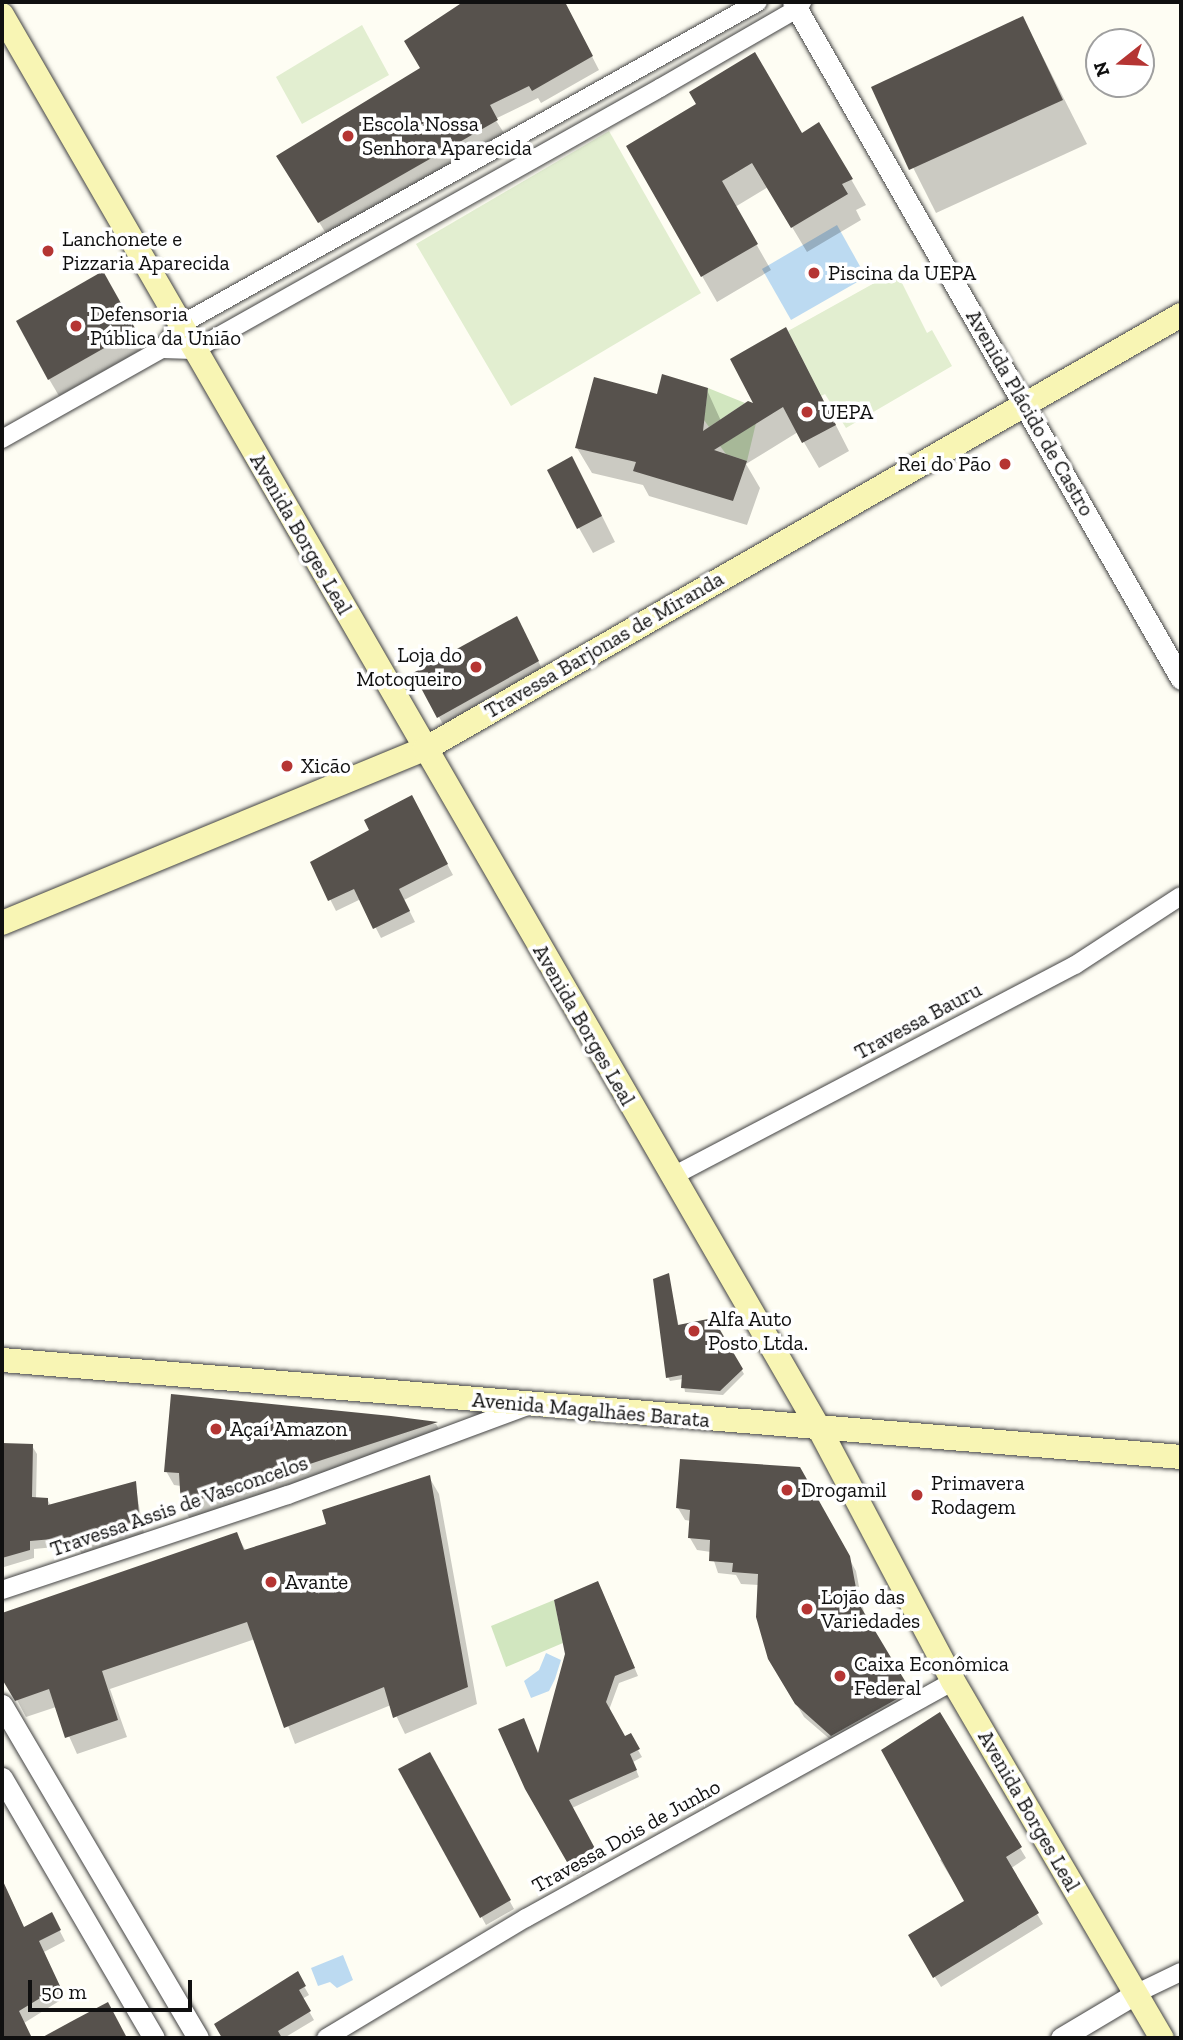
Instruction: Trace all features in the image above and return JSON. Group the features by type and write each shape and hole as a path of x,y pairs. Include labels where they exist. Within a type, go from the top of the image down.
{"main road":[{"name":"Avenida Borges Leal","path":"2,15 671,1177 820,1430 953,1681 1162,2038"},
{"name":"Travessa Barjonas de Miranda","path":"2,923 425,749 1024,402 1181,315"},
{"name":"Avenida Magalhães Barata","path":"2,1360 820,1430 1181,1457"}],"street":[{"path":"2,439 162,349 180,325 758,2"},
{"path":"162,349 194,350 797,4"},
{"name":"Avenida Plácido de Castro","path":"797,4 1181,679"},
{"name":"Travessa Bauru","path":"671,1177 1075,965 1181,896"},
{"name":"Travessa Assis de Vasconcelos","path":"2,1590 288,1495 529,1405"},
{"name":"Travessa Dois de Junho","path":"326,2038 526,1918 953,1681"},
{"path":"2,1705 198,2038"},
{"path":"2,1778 154,2038"},
{"path":"1061,2038 1135,1994 1181,1972"}],"green space":[{"path":"362,25 389,75 302,124 276,77"},
{"path":"609,131 701,293 511,406 416,244"},
{"path":"896,271 927,333 932,330 952,366 846,428 825,394 821,396 788,331"},
{"path":"708,388 745,403 709,427 704,420"},
{"path":"756,423 747,461 726,454 720,446"},
{"path":"554,1600 563,1643 506,1667 491,1626"}],"water":[{"name":"Piscina da UEPA","path":"837,225 866,277 791,320 762,269"},
{"path":"546,1653 561,1660 555,1679 549,1691 531,1698 524,1681 539,1670"},
{"path":"343,1955 353,1980 337,1988 330,1982 318,1986 311,1968"}],"building":[{"path":"463,2 565,2 593,56 532,91 529,86 490,105 498,120 318,223 276,156 420,68 404,41"},
{"path":"1023,16 1063,100 909,170 871,87"},
{"path":"755,52 802,133 819,122 853,179 842,184 848,194 791,228 752,163 722,181 758,244 701,277 626,146 696,104 689,92"},
{"name":"Defensoria Pública da União","path":"103,271 136,330 48,380 16,321"},
{"path":"786,327 836,425 802,443 783,407 714,450 747,461 733,501 633,471 636,462 575,448 594,377 657,394 662,374 708,388 703,431 748,401 753,403 730,359"},
{"path":"572,456 602,516 577,529 547,470"},
{"name":"Loja do Motoqueiro","path":"517,616 539,661 437,718 413,673"},
{"path":"412,795 448,864 399,889 410,911 373,929 354,889 328,901 310,862 369,830 364,820"},
{"path":"669,1273 678,1325 713,1318 743,1369 720,1391 681,1388 682,1375 666,1378 653,1279"},
{"path":"171,1394 438,1422 181,1506 179,1473 164,1472"},
{"path":"2,1443 33,1444 32,1497 48,1498 48,1505 136,1481 140,1525 75,1546 75,1537 30,1541 30,1550 2,1558"},
{"path":"680,1459 800,1467 850,1556 859,1604 911,1691 831,1736 795,1704 768,1659 756,1617 758,1574 732,1572 733,1563 709,1561 710,1540 688,1538 690,1510 676,1508"},
{"name":"Avante","path":"430,1475 468,1687 393,1718 384,1687 284,1728 247,1622 102,1671 118,1720 65,1738 49,1689 15,1701 2,1679 2,1613 237,1532 244,1550 326,1524 322,1510"},
{"path":"598,1581 635,1668 615,1676 606,1702 625,1736 631,1733 640,1749 630,1754 637,1770 569,1800 598,1854 571,1869 525,1789 498,1729 524,1718 538,1753 565,1654 554,1600"},
{"path":"940,1712 1022,1847 1006,1857 1039,1913 933,1978 908,1935 964,1901 881,1750"},
{"path":"430,1752 511,1900 480,1918 398,1769"},
{"path":"2,1879 24,1927 52,1912 61,1930 39,1941 60,1986 19,2011 32,2038 2,2038"},
{"path":"298,1971 306,1986 299,1990 311,2011 278,2031 282,2038 222,2038 214,2024"},
{"path":"108,2002 127,2038 41,2038 74,2020"}],"place":[{"name":"Escola Nossa Senhora Aparecida","path":"348,136"},
{"name":"Lanchonete e Pizzaria Aparecida","path":"48,251"},
{"name":"Piscina da UEPA","path":"814,273"},
{"name":"Defensoria Pública da União","path":"76,326"},
{"name":"UEPA","path":"807,412"},
{"name":"Rei do Pão","path":"1005,464"},
{"name":"Loja do Motoqueiro","path":"476,667"},
{"name":"Xicão","path":"287,766"},
{"name":"Alfa Auto Posto Ltda.","path":"694,1331"},
{"name":"Açaí Amazon","path":"216,1429"},
{"name":"Drogamil","path":"787,1490"},
{"name":"Primavera Rodagem","path":"917,1495"},
{"name":"Avante","path":"271,1582"},
{"name":"Lojão das Variedades","path":"807,1609"},
{"name":"Caixa Econômica Federal","path":"840,1676"}]}
